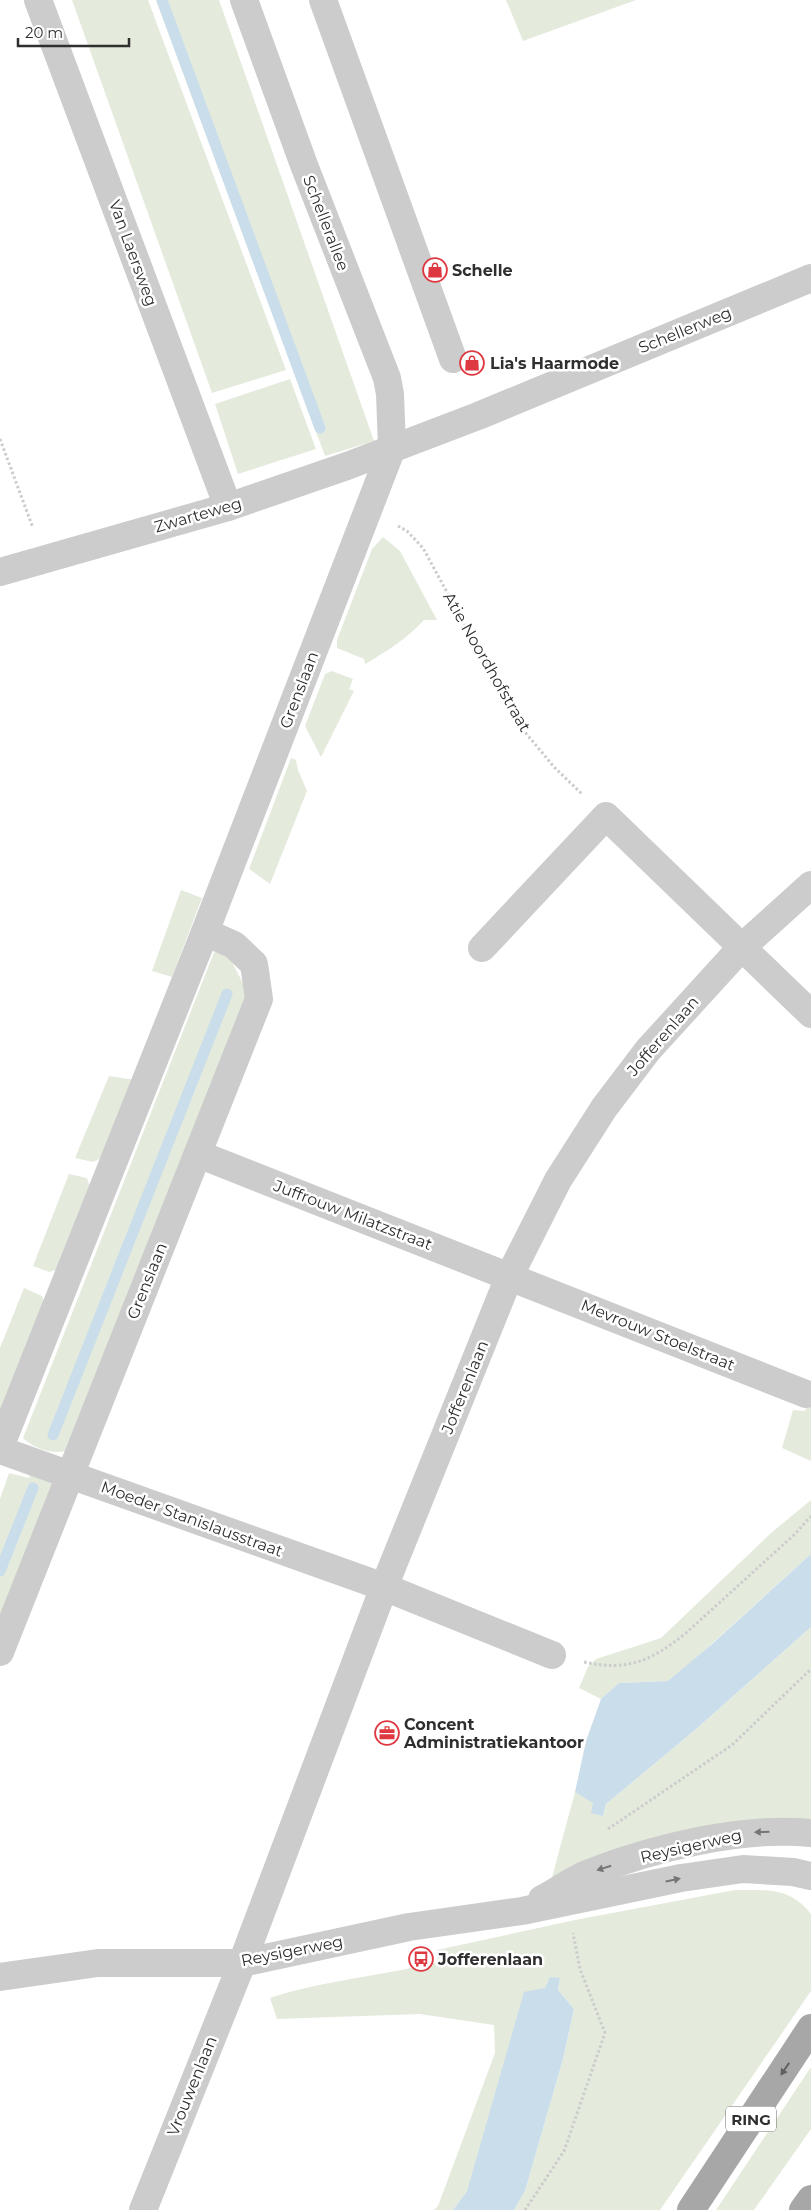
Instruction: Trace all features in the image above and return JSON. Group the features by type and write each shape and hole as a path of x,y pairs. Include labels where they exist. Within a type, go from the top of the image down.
{"main road":[{"name":"RING","path":"691,2210 811,2028"},
{"path":"803,2210 811,2199"}],"street":[{"name":"Van Laersweg","path":"38,0 228,507"},
{"name":"Schellerallee","path":"244,0 304,165 387,378 390,394 392,448"},
{"path":"324,0 453,358"},
{"name":"Schellerweg","path":"392,448 478,416 811,278"},
{"name":"Zwarteweg","path":"0,572 228,507 347,466 392,448"},
{"name":"Grenslaan","path":"0,1448 205,932 392,448"},
{"path":"482,948 606,816 740,948 811,1014"},
{"name":"Jofferenlaan","path":"242,1962 384,1588 509,1277 558,1180 604,1108 648,1050 740,948 811,885"},
{"name":"Grenslaan","path":"0,1652 259,999 254,964 234,945 205,932"},
{"name":"Juffrouw Milatzstraat","path":"198,1154 509,1277"},
{"name":"Mevrouw Stoelstraat","path":"509,1277 806,1394"},
{"name":"Moeder Stanislausstraat","path":"0,1448 69,1475 384,1588 552,1655"},
{"name":"Reysigerweg","path":"522,1911 588,1874 641,1856 707,1840 752,1832 792,1831 811,1833"},
{"name":"Reysigerweg","path":"0,1977 98,1963 242,1962 409,1927 522,1911 681,1878 743,1869 792,1872 811,1876"},
{"name":"Vrouwenlaan","path":"143,2210 242,1962"}],"path":[{"path":"0,439 44,559"},
{"name":"Atie Noordhofstraat","path":"367,513 407,530 423,548 519,725 555,768 606,816"},
{"path":"552,1655 593,1664 626,1666 654,1656 686,1633 795,1534 811,1516"},
{"path":"602,1833 732,1745 811,1670"},
{"path":"524,2210 564,2151 605,2033 580,1969 568,1902"}],"shaded area":[{"path":"72,0 148,0 286,370 212,393"},
{"path":"156,0 219,0 374,441 325,456"},
{"path":"506,0 636,0 523,41"},
{"path":"290,379 316,449 238,474 215,404"},
{"path":"383,537 400,551 437,620 424,620 404,639 365,664 364,659 337,648 337,640 372,549"},
{"path":"332,671 353,679 349,689 354,691 321,757 305,726 325,674"},
{"path":"291,758 296,760 307,791 270,884 249,869"},
{"path":"181,890 202,898 172,977 152,971"},
{"path":"219,949 232,962 248,993 70,1449 52,1452 39,1448 23,1438 211,960 214,953"},
{"path":"109,1076 135,1080 101,1158 93,1162 75,1158"},
{"path":"69,1174 87,1178 90,1187 58,1269 49,1272 33,1266"},
{"path":"24,1288 42,1296 45,1305 4,1407 0,1409 0,1348"},
{"path":"811,1395 811,1461 782,1448 793,1410 805,1411"},
{"path":"31,1472 52,1482 55,1488 0,1628 0,1499 9,1473 29,1478"},
{"path":"811,1500 811,1554 686,1667 668,1681 619,1683 601,1699 579,1688 588,1667 596,1659 661,1638 771,1533"},
{"path":"811,1627 811,1821 551,1881 575,1792 594,1803 603,1816 606,1804 695,1730"},
{"path":"735,1890 767,1890 777,1892 795,1899 811,1914 811,1991 660,2210 514,2210 525,2191 563,2059 574,2009 558,1990 560,1978 467,2191 453,2210 434,2210 438,2206 495,2053 494,2025 420,2014 277,2019 270,1998 332,1982 438,1962 437,1950 575,1920"},
{"path":"811,2067 811,2129 754,2210 716,2210"}],"water":[{"path":"811,1554 811,1627 695,1730 606,1804 603,1816 591,1813 593,1803 575,1792 586,1741 601,1699 619,1683 668,1681 712,1644"},
{"path":"550,1977 560,1978 558,1990 574,2009 563,2059 525,2191 514,2210 453,2210 467,2191 524,1992 545,1988"}],"waterway":[{"path":"162,0 320,428"},
{"path":"53,1435 227,994"},
{"path":"0,1571 33,1488"}],"place":[{"name":"Schelle","path":"435,270"},
{"name":"Lia's Haarmode","path":"472,363"},
{"name":"Concent Administratiekantoor","path":"387,1733"},
{"name":"Jofferenlaan","path":"421,1959"}]}
